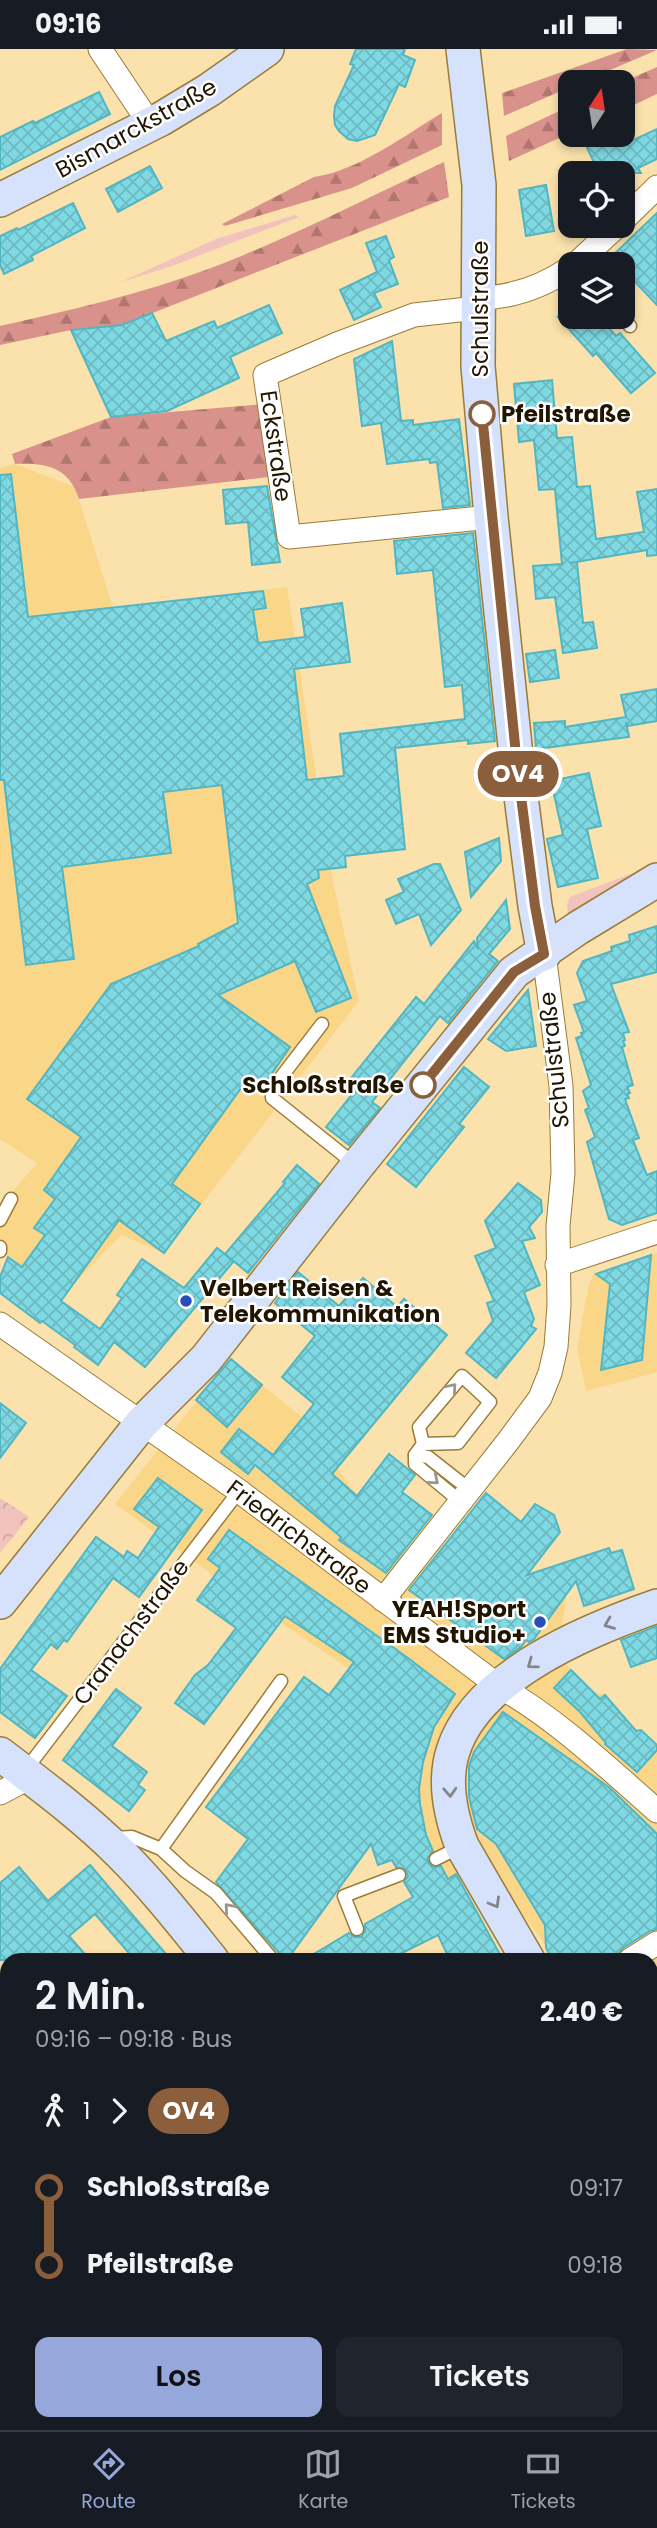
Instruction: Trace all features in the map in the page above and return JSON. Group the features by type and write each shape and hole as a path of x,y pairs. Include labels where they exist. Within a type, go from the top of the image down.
{"street":[{"path":"100,49 150,124"},
{"name":"Bismarckstraße","path":"0,200 150,124 209,90 267,49"},
{"name":"Schulstraße","path":"383,1600 540,1398 556,1347 559,1305 557,1265 563,1173 561,1086 521,799 491,517 478,366 480,185 463,49"},
{"path":"635,208 657,187"},
{"path":"590,252 604,238"},
{"path":"477,303 550,282 558,276"},
{"name":"Eckstraße","path":"477,303 414,315 265,375 289,537 491,517"},
{"path":"0,1602 141,1424 206,1359 514,972 657,880"},
{"path":"557,1265 657,1232"},
{"name":"Friedrichstraße","path":"0,1324 239,1491 500,1687 519,1698 657,1811"},
{"path":"523,1953 449,1852 455,1828 449,1785 452,1754 458,1738 472,1715 500,1687 565,1642 657,1606"},
{"path":"10,1779 103,1838 166,1903 206,1953"},
{"path":"641,1953 657,1943"}],"lane":[{"path":"322,1024 272,1089 272,1098 357,1166"},
{"path":"0,1220 11,1199"},
{"path":"419,1449 458,1443 490,1402 462,1376 419,1427 419,1449 415,1464 465,1496"},
{"name":"Cranachstraße","path":"10,1779 239,1491"},
{"path":"161,1849 281,1681"},
{"path":"103,1838 132,1837 161,1849 185,1871 216,1893 267,1953"},
{"path":"357,1929 344,1896 400,1875"}],"shaded area":[{"path":"15,464 75,487 113,608 287,587 330,868 359,1001 164,1253 121,1235 70,1288 56,1282 52,1289 0,1249 0,1206 37,1163 0,1139 0,468"},
{"path":"657,1253 657,1372 586,1391 577,1348 589,1283 596,1273"},
{"path":"230,1359 303,1418 399,1551 430,1562 495,1612 567,1590 558,1656 592,1691 605,1695 626,1720 657,1745 657,1953 548,1953 485,1864 456,1874 413,1897 394,1863 403,1706 235,1591 115,1504"}],"green space":[{"path":"627,49 657,50 610,70 567,70"},
{"path":"657,67 657,94 635,104 635,77"},
{"path":"558,73 558,92 504,116 502,93"},
{"path":"558,112 558,139 509,161 506,136"},
{"path":"442,113 442,145 352,188 225,226 222,224 314,177 347,168 364,160"},
{"path":"444,162 449,197 122,325 71,330 0,345 0,326 133,294 211,268 299,231"},
{"path":"295,215 299,217 172,266 121,282 216,239"},
{"path":"264,404 269,477 79,499 69,479 62,473 37,464 15,464 12,454 111,417"},
{"path":"644,869 568,916 567,904 570,897"},
{"path":"0,1498 29,1517 0,1553"}],"building":[{"path":"356,49 405,49 403,55 415,60 405,87 399,84 375,135 357,141 348,139 339,131 334,116 335,106 354,65 350,64"},
{"path":"99,92 110,114 0,170 0,137"},
{"path":"657,129 657,159 638,168 641,173 635,173 635,161 593,161 587,147 635,147 635,139"},
{"path":"150,166 162,188 118,212 106,189"},
{"path":"546,185 554,231 526,236 519,190"},
{"path":"73,203 85,228 31,256 33,260 4,274 0,265 0,236"},
{"path":"657,213 657,305 635,282 635,252 616,252 631,238 635,238 635,234"},
{"path":"386,236 394,257 389,260 398,284 374,293 381,307 354,320 340,290 377,272 366,243"},
{"path":"269,305 282,333 230,357 239,378 167,411 111,417 71,330 122,325 152,313 166,341 214,321 217,328"},
{"path":"569,329 610,329 616,336 620,333 655,373 631,393 596,353 593,356"},
{"path":"392,341 401,421 413,420 413,425 459,419 470,505 443,508 437,462 430,463 429,459 387,464 381,423 362,426 354,359"},
{"path":"552,380 557,438 572,437 577,487 590,486 596,539 644,532 637,492 657,489 657,555 647,556 647,550 570,563 577,562 583,623 593,622 597,648 563,653 555,597 536,599 533,566 562,564 555,489 539,490 534,440 519,442 514,384"},
{"path":"11,474 28,617 263,591 266,608 253,610 258,643 305,637 301,609 342,603 350,662 294,669 307,780 344,776 340,734 465,719 462,685 445,687 433,570 397,574 394,541 473,533 495,741 468,744 468,740 395,748 405,849 345,856 346,867 318,870 319,878 307,884 351,998 316,1012 295,961 218,995 290,1047 266,1082 244,1084 172,1184 200,1204 164,1253 119,1220 61,1301 100,1329 122,1298 117,1295 142,1259 184,1288 217,1248 234,1261 145,1367 114,1342 98,1365 74,1347 75,1345 0,1293 0,1277 8,1257 22,1267 45,1235 34,1228 55,1199 44,1190 81,1137 27,1099 111,984 199,946 198,944 238,923 222,785 163,792 171,853 62,867 74,959 26,965 4,780 0,780 0,475"},
{"path":"267,486 280,562 252,565 248,522 226,524 223,490"},
{"path":"555,650 559,678 530,682 526,654"},
{"path":"657,689 657,721 627,726 626,722 629,737 536,749 534,723 565,721 565,727 626,717 621,695"},
{"path":"589,773 601,826 587,829 598,878 558,887 547,839 563,835 551,781"},
{"path":"499,838 501,861 471,897 465,852"},
{"path":"440,864 461,910 431,945 419,914 396,924 386,900 404,892 398,879"},
{"path":"506,900 510,929 489,954 498,961 448,1023 440,1016 372,1102 380,1108 349,1145 326,1127 356,1089 348,1082 416,997 424,1004 474,941 478,949 477,938"},
{"path":"657,926 657,972 611,984 629,1032 623,1033 625,1046 622,1047 633,1085 627,1087 630,1093 627,1094 629,1098 625,1099 639,1138 633,1140 647,1175 657,1171 657,1213 622,1225 609,1219 587,1142 595,1137 585,1110 589,1108 583,1091 591,1085 576,1038 584,1032 574,1005 587,1001 577,973 583,961 612,951 611,947 630,941 629,935"},
{"path":"528,990 536,1046 506,1051 488,1039"},
{"path":"464,1067 489,1087 459,1124 464,1127 416,1187 387,1164"},
{"path":"297,1165 319,1184 248,1273 225,1254"},
{"path":"518,1183 541,1200 542,1212 529,1227 535,1238 522,1241 540,1285 524,1292 534,1319 531,1326 536,1329 496,1378 466,1353 493,1321 487,1303 494,1301 475,1256 496,1248 485,1221"},
{"path":"651,1255 642,1360 601,1370 610,1284 596,1274"},
{"path":"298,1272 339,1306 363,1278 397,1307 404,1299 447,1335 332,1474 357,1496 389,1454 415,1475 402,1492 432,1515 386,1573 339,1540 341,1537 255,1465 248,1474 221,1452 239,1429 273,1455 314,1404 282,1377 315,1336 275,1303"},
{"path":"231,1359 262,1385 227,1427 196,1400"},
{"path":"0,1403 26,1423 0,1458"},
{"path":"158,1478 202,1510 139,1597 113,1578 67,1642 64,1640 57,1649 51,1644 31,1670 67,1696 35,1738 0,1712 0,1669 96,1537 124,1557 127,1551 138,1558 159,1527 134,1509"},
{"path":"486,1493 521,1522 535,1504 554,1515 560,1532 527,1575 609,1548 611,1553 622,1550 634,1589 584,1606 576,1581 534,1639 529,1642 526,1640 504,1659 409,1590"},
{"path":"229,1530 455,1694 434,1727 423,1762 420,1804 426,1835 433,1851 427,1859 432,1867 441,1866 448,1879 456,1874 499,1953 447,1953 438,1935 402,1953 316,1953 349,1933 361,1937 365,1924 413,1897 404,1882 408,1876 405,1869 396,1867 392,1860 378,1865 371,1844 292,1953 279,1953 216,1882 248,1839 206,1807 304,1677 329,1695 354,1662 285,1616 204,1724 175,1703 195,1675 208,1665 236,1628 197,1600 220,1568 208,1559"},
{"path":"657,1626 657,1658 631,1667 621,1640"},
{"path":"571,1670 600,1699 605,1695 636,1731 641,1730 657,1745 657,1750 637,1772 605,1744 580,1712 554,1688"},
{"path":"116,1689 141,1708 112,1746 147,1772 138,1785 145,1790 129,1811 63,1760"},
{"path":"503,1712 610,1788 657,1834 657,1929 623,1948 620,1953 549,1953 546,1948 545,1925 496,1844 477,1829 469,1797 469,1766 474,1752"},
{"path":"90,1865 165,1953 129,1953 95,1914 69,1936 84,1953 0,1953 0,1883 19,1867 48,1901"}],"bus line":[{"name":"OV4","path":"423,1085 514,972 544,954 535,906 517,765 482,414"}],"place":[{"name":"Pfeilstraße","path":"482,414"},
{"name":"Schloßstraße","path":"423,1085"},
{"name":"Velbert Reisen & Telekommunikation","path":"186,1301"},
{"name":"YEAH!Sport EMS Studio+","path":"540,1622"}]}
